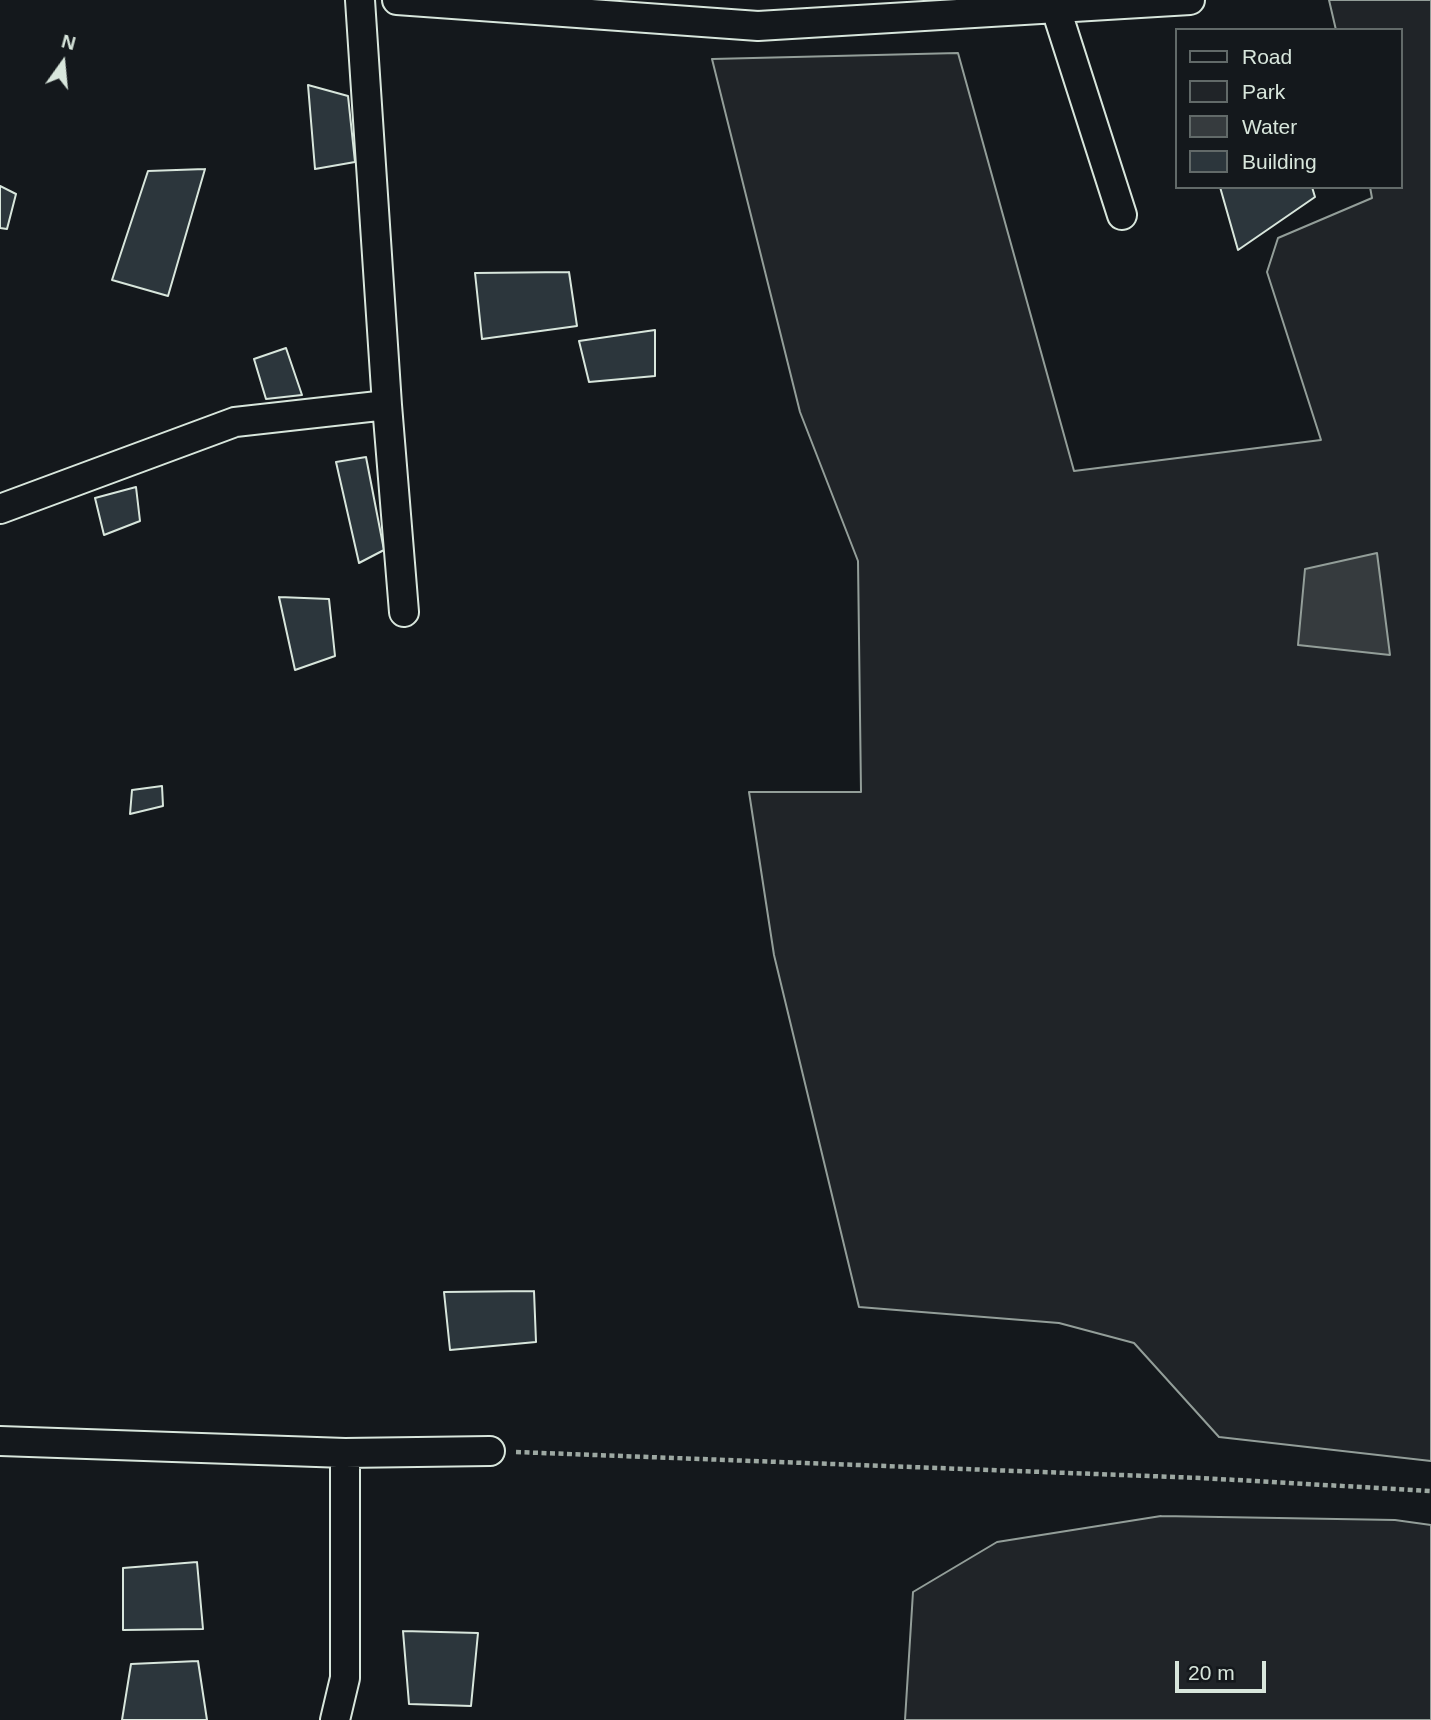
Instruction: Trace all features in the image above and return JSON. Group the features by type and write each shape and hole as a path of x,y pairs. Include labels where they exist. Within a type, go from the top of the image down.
{"street":[{"path":"360,0 387,405 404,612"},
{"path":"397,0 642,9 758,26 1056,4 1190,0"},
{"path":"1056,4 1122,215"},
{"path":"0,509 234,422 387,405"},
{"path":"0,1441 345,1453 490,1451"},
{"path":"335,1720 345,1678 345,1453"}],"path":[{"path":"490,1451 1201,1478 1431,1491"}],"green space":[{"path":"1329,0 1431,0 1431,1461 1219,1437 1134,1343 1059,1323 859,1307 774,955 749,792 861,792 858,561 800,412 712,59 958,53 1074,471 1321,440 1267,272 1278,238 1372,198 1370,189 1403,189 1403,28 1336,28"},
{"path":"1161,1516 1395,1520 1431,1525 1431,1720 905,1720 913,1592 997,1542"}],"water":[{"path":"1377,553 1390,655 1298,645 1305,569"}],"building":[{"path":"308,85 348,96 355,162 315,169"},
{"path":"205,169 168,296 112,280 148,171"},
{"path":"0,186 16,194 7,229 0,228"},
{"path":"1221,189 1313,189 1315,197 1238,250"},
{"path":"569,272 577,326 482,339 475,273"},
{"path":"655,330 655,376 589,382 579,341"},
{"path":"286,348 302,395 266,399 254,359"},
{"path":"366,457 384,550 359,563 336,462"},
{"path":"136,487 140,521 104,535 95,498"},
{"path":"279,597 329,599 335,656 295,670"},
{"path":"162,786 163,806 130,814 132,790"},
{"path":"534,1291 536,1342 450,1350 444,1292"},
{"path":"197,1562 203,1629 123,1630 123,1568"},
{"path":"403,1631 478,1633 471,1706 409,1704"},
{"path":"198,1661 207,1720 122,1720 131,1664"}]}
